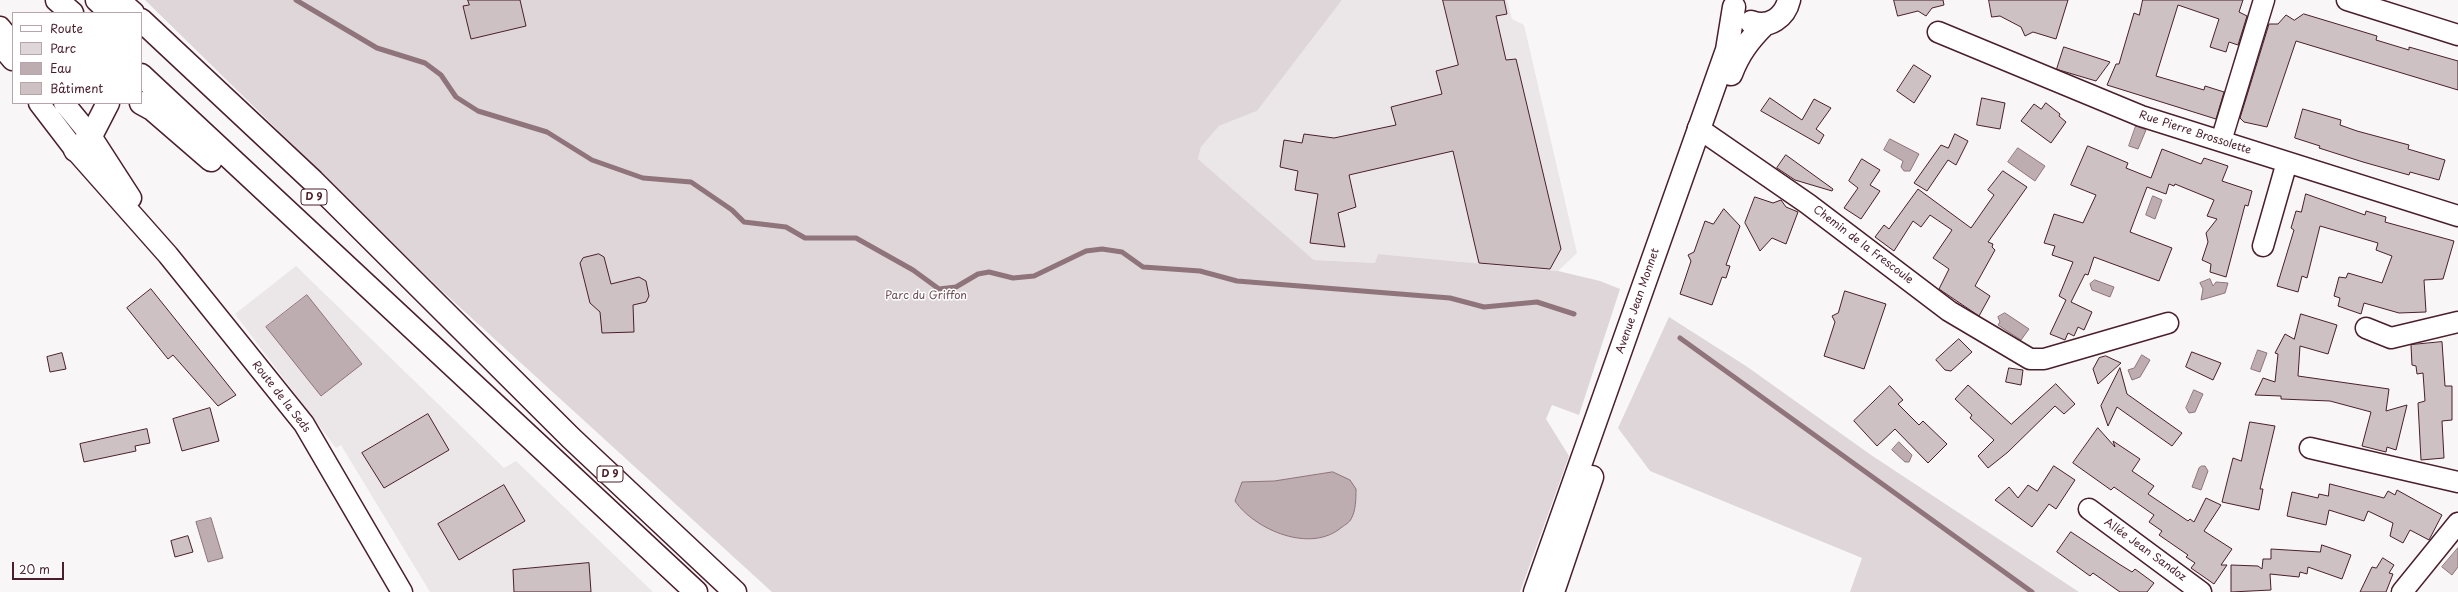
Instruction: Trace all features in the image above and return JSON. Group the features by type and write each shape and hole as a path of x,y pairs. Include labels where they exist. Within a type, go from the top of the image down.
{"main road":[{"path":"58,0 71,12"},
{"path":"97,0 110,12"},
{"path":"118,0 132,12"},
{"name":"Avenue Jean Monnet","path":"1704,131 1738,54 1748,40 1765,24 1774,21 1782,15 1790,0"},
{"path":"1733,4 1746,21 1765,24"},
{"name":"Avenue Jean Monnet","path":"1553,592 1637,325 1704,131 1727,50 1733,4"},
{"path":"142,21 313,181 487,355"},
{"name":"D 9","path":"142,41 487,355 571,438 735,592"},
{"path":"0,44 12,58"},
{"name":"D 9","path":"142,76 696,592"},
{"path":"142,103 152,109 474,386"},
{"path":"83,143 107,104"},
{"name":"Avenue Jean Monnet","path":"1535,592 1637,325"},
{"path":"571,438 748,592"}],"street":[{"path":"2221,141 2264,0"},
{"path":"2346,0 2458,35"},
{"path":"0,28 12,42"},
{"name":"Rue Pierre Brossolette","path":"1938,32 2141,116 2458,216"},
{"path":"0,56 12,70"},
{"name":"Route de la Seds","path":"40,104 83,143 168,255 304,424 402,592"},
{"name":"Route de la Seds","path":"64,104 83,143"},
{"name":"Chemin de la Frescoule","path":"1704,131 1808,204 1949,311 2030,359 2044,359 2168,323"},
{"path":"2263,246 2287,162"},
{"path":"2366,328 2392,338 2458,322"},
{"path":"2310,448 2458,482"},
{"name":"Allée Jean Sandoz","path":"2089,509 2201,592"},
{"path":"2402,592 2458,523"}],"shaded area":[{"path":"1342,0 1507,0 1512,19 1524,25 1577,253 1558,271 1378,254 1375,263 1314,260 1198,159 1201,147 1219,126 1257,111"},
{"path":"296,266 504,468 516,461 653,592 430,592 341,445 336,448 235,314"}],"green space":[{"name":"Parc du Griffon","path":"145,0 1342,0 1257,111 1219,126 1201,147 1198,159 1314,260 1375,263 1378,254 1558,271 1600,281 1620,289 1579,415 1552,405 1546,419 1569,456 1520,592 772,592 442,291"},
{"path":"1669,317 1746,366 1871,455 2079,592 1850,592 1862,558 1650,471 1618,428"}],"water":[{"path":"2136,126 2146,130 2138,149 2129,146"},
{"path":"1890,139 1919,154 1910,171 1904,171 1901,167 1903,161 1884,150"},
{"path":"2018,148 2045,166 2035,181 2008,162"},
{"path":"2153,196 2162,200 2155,219 2146,215"},
{"path":"2210,279 2213,286 2216,282 2228,283 2225,293 2201,300 2203,289 2200,283"},
{"path":"2095,280 2114,287 2110,297 2092,290 2090,284"},
{"path":"307,295 362,364 321,396 266,327"},
{"path":"2005,313 2029,329 2021,340 1998,325 2000,322 1998,317"},
{"path":"2258,350 2267,353 2260,372 2251,369"},
{"path":"2142,355 2150,360 2140,377 2132,380 2128,370 2134,368"},
{"path":"2194,390 2203,394 2195,412 2189,413 2186,408"},
{"path":"1899,442 1912,455 1909,462 1905,462 1892,450"},
{"path":"2205,466 2208,471 2201,490 2192,487 2199,468"},
{"path":"1333,472 1350,480 1356,489 1356,500 1354,512 1350,520 1329,535 1315,538 1300,538 1284,535 1269,529 1256,521 1244,512 1235,501 1242,482 1274,481"},
{"path":"211,518 223,558 208,562 196,522"},
{"path":"2458,548 2458,567 2452,575 2442,567"}],"building":[{"path":"468,0 520,0 526,26 471,39 463,6 469,5"},
{"path":"1443,0 1504,0 1507,14 1496,16 1506,60 1516,59 1561,249 1550,269 1479,263 1453,151 1349,175 1356,207 1338,213 1345,247 1310,243 1318,194 1295,190 1298,171 1280,167 1284,140 1302,143 1304,134 1334,138 1396,125 1391,107 1442,94 1436,71 1458,65"},
{"path":"1894,0 1943,0 1944,5 1932,8 1926,16 1918,11 1898,16"},
{"path":"1989,0 2068,0 2056,39 2033,32 2025,36 2021,27 2000,16 1992,17"},
{"path":"2143,0 2243,0 2239,12 2247,16 2238,45 2229,42 2226,52 2210,47 2219,19 2178,5 2156,76 2204,90 2205,86 2224,92 2216,119 2107,85 2116,64 2119,64 2134,13 2139,15"},
{"path":"2304,14 2377,36 2376,40 2409,50 2409,47 2458,61 2458,90 2296,41 2267,127 2244,122 2240,118 2269,24 2278,24 2286,15 2294,20"},
{"path":"2064,47 2110,62 2096,81 2059,70 2057,69"},
{"path":"1914,65 1931,76 1914,103 1897,91"},
{"path":"1770,98 1802,120 1814,99 1831,108 1816,129 1824,135 1819,144 1761,111"},
{"path":"1982,98 2005,103 2000,129 1977,125"},
{"path":"2046,103 2060,114 2059,116 2066,122 2051,143 2021,121 2034,104 2041,109"},
{"path":"2303,109 2341,120 2340,125 2409,145 2408,149 2445,160 2439,180 2410,172 2409,175 2363,162 2319,148 2320,146 2295,138"},
{"path":"1955,134 1968,141 1956,165 1948,160 1927,191 1914,183 1941,145 1948,148"},
{"path":"2088,146 2128,163 2126,168 2151,178 2162,149 2201,164 2204,158 2228,166 2222,181 2252,191 2248,206 2245,205 2226,277 2210,272 2211,264 2202,260 2208,242 2206,233 2217,219 2207,216 2214,200 2175,184 2174,186 2169,184 2166,194 2147,187 2130,232 2172,248 2159,281 2094,257 2088,275 2085,274 2071,302 2092,312 2084,330 2078,327 2074,336 2068,333 2065,340 2050,334 2066,300 2059,296 2073,262 2052,255 2055,246 2044,243 2054,214 2083,223 2096,195 2071,185"},
{"path":"1786,155 1833,189 1832,191 1795,180 1777,168"},
{"path":"1862,159 1880,170 1870,185 1880,191 1861,219 1844,208 1858,188 1849,181"},
{"path":"2003,171 2027,187 1988,242 1993,244 1992,247 1995,250 1975,286 1990,296 1979,316 1939,289 1949,269 1933,258 1952,230 1930,215 1921,227 1913,221 1894,251 1875,237 1884,225 1889,229 1918,189 1971,228 1994,195 1988,190"},
{"path":"2306,194 2365,215 2366,211 2386,217 2385,222 2454,241 2443,279 2424,280 2426,312 2399,313 2364,303 2361,314 2338,306 2340,298 2334,296 2339,277 2346,278 2348,273 2382,283 2392,256 2376,250 2378,243 2320,226 2307,278 2302,276 2298,292 2277,286 2294,230 2291,228 2296,211 2301,212"},
{"path":"1755,197 1773,203 1781,200 1786,207 1798,212 1786,244 1772,238 1760,251 1745,223"},
{"path":"1724,209 1740,226 1726,265 1730,266 1726,278 1722,277 1712,305 1680,294 1691,261 1688,255 1694,252 1705,221 1713,224"},
{"path":"599,254 604,257 611,284 639,277 646,281 649,296 646,302 633,305 634,332 602,333 600,312 590,303 580,263 583,258"},
{"path":"151,289 236,395 218,406 173,355 168,359 127,308"},
{"path":"1845,291 1886,304 1864,369 1824,356 1835,322 1832,316 1838,313"},
{"path":"2301,314 2337,325 2328,354 2300,346 2298,376 2389,389 2386,411 2407,405 2396,450 2387,447 2386,452 2362,446 2371,412 2330,401 2281,399 2281,396 2255,395 2263,378 2275,382 2278,354 2275,353 2285,334 2294,339"},
{"path":"1959,339 1972,352 1951,371 1945,370 1936,360"},
{"path":"2442,342 2445,386 2452,386 2452,420 2442,421 2444,458 2421,460 2418,403 2425,401 2423,373 2417,374 2416,366 2412,365 2411,345"},
{"path":"2192,352 2221,363 2213,380 2186,367"},
{"path":"62,353 66,369 50,372 47,357"},
{"path":"2106,356 2121,363 2098,384 2093,369 2099,358"},
{"path":"2009,368 2023,370 2021,385 2006,382"},
{"path":"2120,368 2127,394 2182,433 2172,446 2117,407 2108,426 2101,406"},
{"path":"2056,384 2075,404 2064,414 2055,406 2008,452 1988,468 1978,456 1994,440 1970,418 1972,415 1955,399 1968,385 2011,424"},
{"path":"1890,386 1903,400 1898,404 1919,425 1923,421 1947,444 1928,463 1895,429 1877,446 1854,421"},
{"path":"210,408 219,441 182,451 173,419"},
{"path":"428,414 449,450 384,488 362,453"},
{"path":"2250,422 2275,426 2260,489 2263,489 2259,510 2222,502 2233,458 2241,461"},
{"path":"2098,428 2115,447 2113,441 2140,459 2132,471 2154,486 2148,494 2188,521 2190,519 2194,522 2206,498 2221,505 2204,531 2232,549 2221,565 2227,565 2214,584 2191,568 2195,563 2186,557 2188,555 2159,535 2162,531 2149,522 2154,515 2114,487 2111,490 2073,463"},
{"path":"147,429 150,443 135,446 136,451 84,462 80,444"},
{"path":"2054,466 2075,480 2056,509 2049,504 2032,527 1995,500 2009,487 2018,498 2028,485 2037,491"},
{"path":"2330,484 2384,498 2388,491 2395,495 2397,490 2442,515 2429,540 2410,530 2403,543 2390,536 2393,523 2368,511 2364,521 2329,510 2326,525 2287,516 2292,492 2318,498 2319,494 2328,496"},
{"path":"504,485 525,521 459,560 438,524"},
{"path":"2071,532 2132,572 2135,569 2154,583 2147,592 2120,592 2093,573 2090,576 2057,552"},
{"path":"188,536 193,552 175,557 171,541"},
{"path":"2322,545 2351,555 2342,579 2308,567 2307,574 2300,572 2299,577 2270,574 2271,590 2231,592 2231,565 2258,566 2262,569 2263,559 2271,559 2271,549 2320,552"},
{"path":"2383,558 2394,565 2389,573 2393,574 2386,592 2360,592 2372,567 2376,568"},
{"path":"589,563 591,592 514,592 513,570"}],"waterway":[{"path":"296,0 377,48 425,63 441,75 456,97 478,111 547,132 592,160 643,178 691,182 732,210 744,222 786,227 805,238 856,238 913,270 939,289 956,287 978,274 989,272 1013,278 1034,276 1086,251 1102,249 1122,252 1143,267 1200,271 1237,281 1450,298 1484,307 1537,302 1574,314"},
{"path":"1680,338 2032,592"}]}
